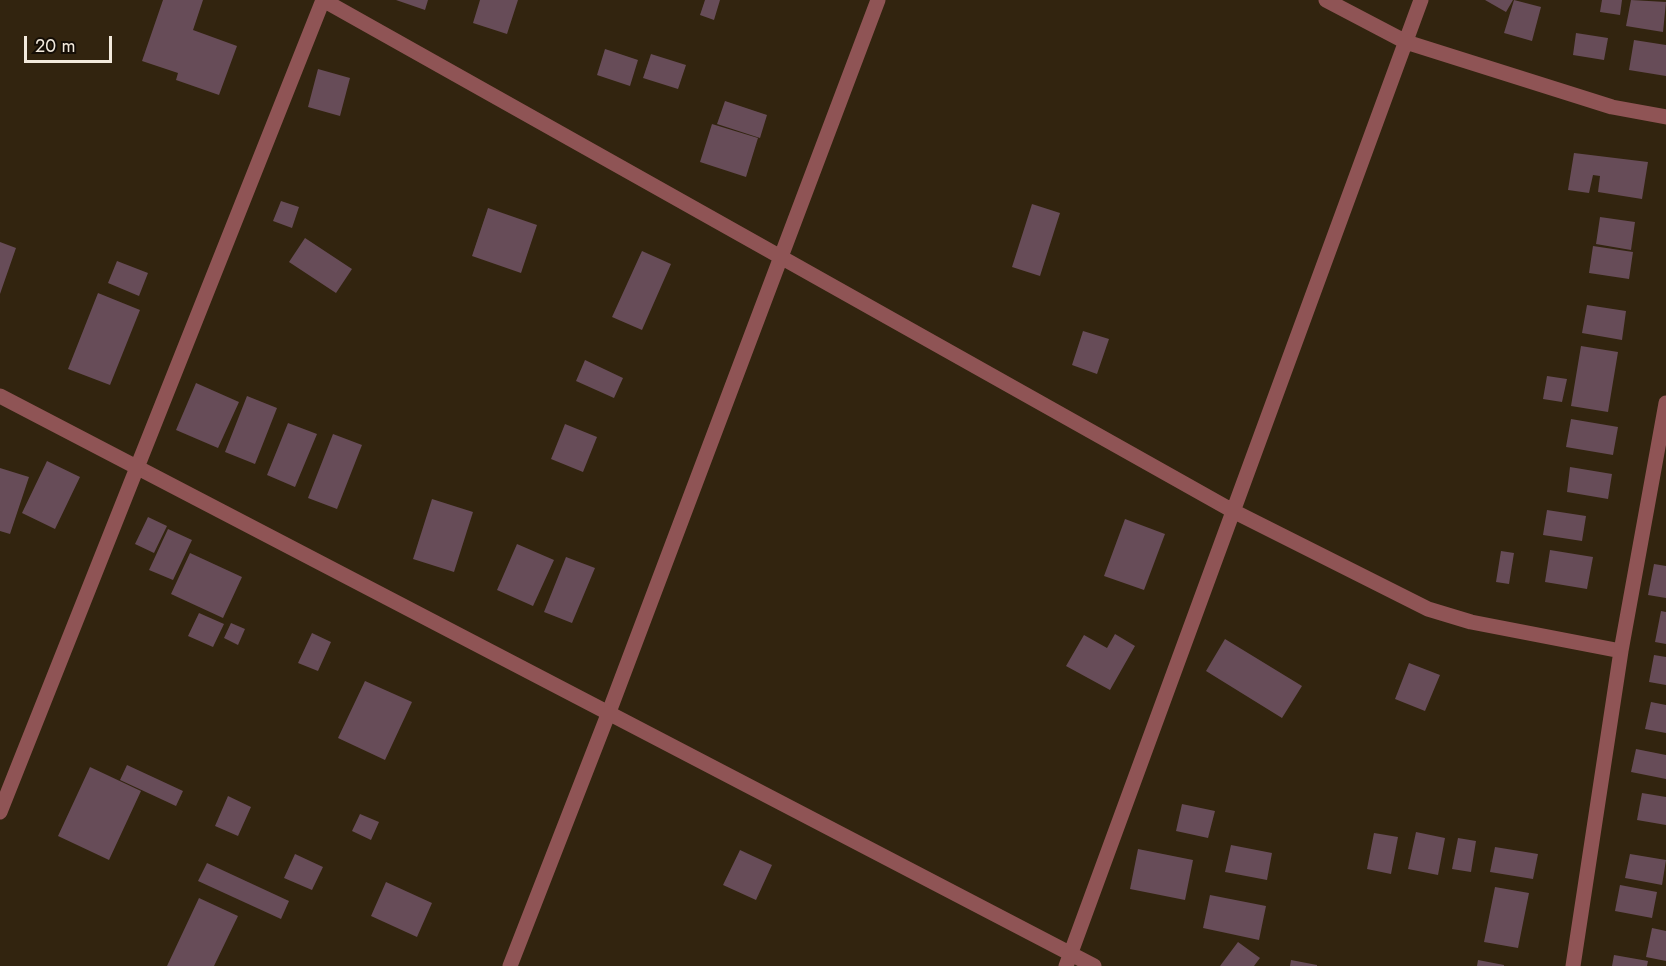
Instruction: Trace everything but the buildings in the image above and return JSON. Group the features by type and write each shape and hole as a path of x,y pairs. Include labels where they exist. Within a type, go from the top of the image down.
{"street":[{"path":"0,812 138,470 323,0 1233,511 1428,609 1471,622 1622,651"},
{"path":"510,966 609,712 878,0"},
{"path":"1326,0 1406,42 1612,107 1666,117"},
{"path":"1068,960 1421,0"},
{"path":"0,396 138,470 609,712 1068,960 1094,966"},
{"path":"1573,966 1622,651 1666,403"}]}
